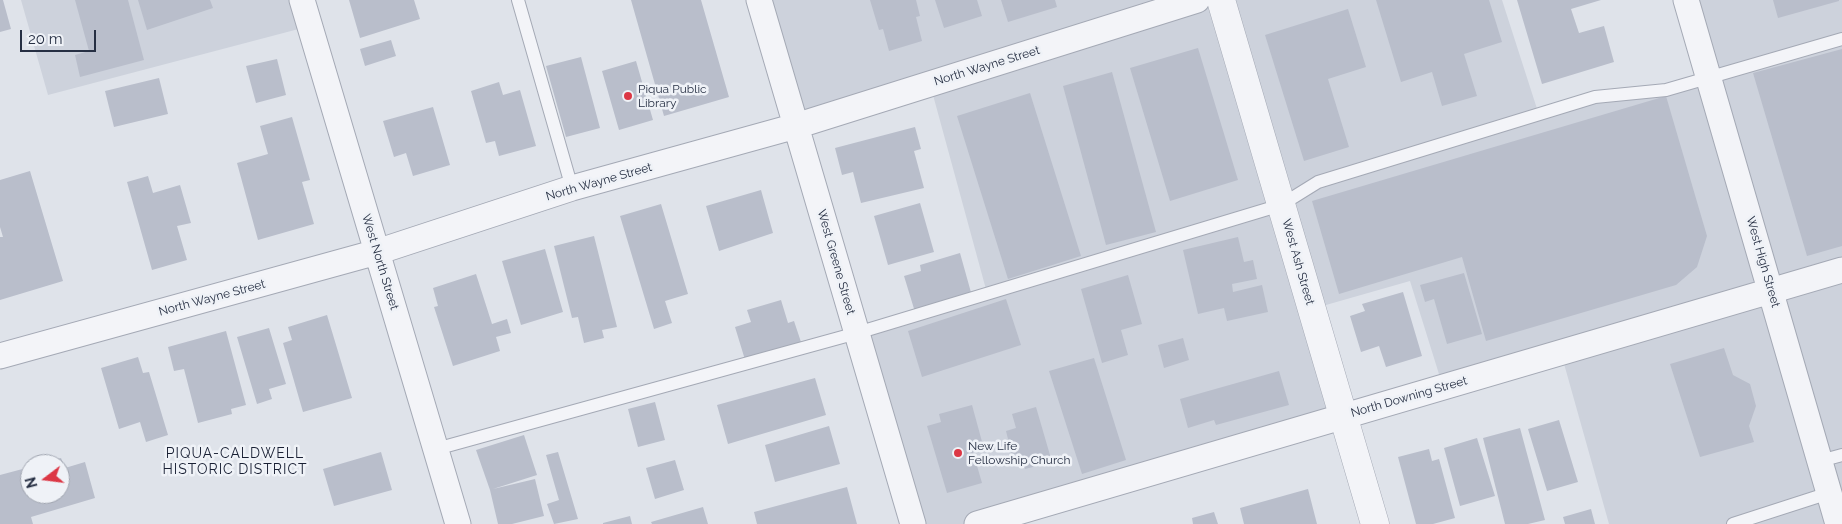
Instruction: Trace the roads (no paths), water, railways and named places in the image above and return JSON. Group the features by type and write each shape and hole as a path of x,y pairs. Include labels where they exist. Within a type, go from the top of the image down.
{"street":[{"name":"West North Street","path":"302,0 458,524"},
{"name":"West Greene Street","path":"759,0 913,524"},
{"name":"North Wayne Street","path":"0,356 377,252 572,188 796,126 1197,0"},
{"name":"West Ash Street","path":"1221,0 1375,524"},
{"name":"West High Street","path":"1686,0 1771,291 1831,458 1829,493 1838,524"},
{"name":"North Downing Street","path":"977,524 1842,270"}],"lane":[{"path":"518,0 572,188"},
{"path":"436,449 856,333 1281,205 1318,182 1596,97 1666,90 1842,39"},
{"path":"1733,524 1829,493"}],"place":[{"name":"Piqua Public Library","path":"628,96"},
{"name":"New Life Fellowship Church","path":"958,453"}],"district":[{"name":"PIQUA-CALDWELL HISTORIC DISTRICT","path":"235,462"}]}
